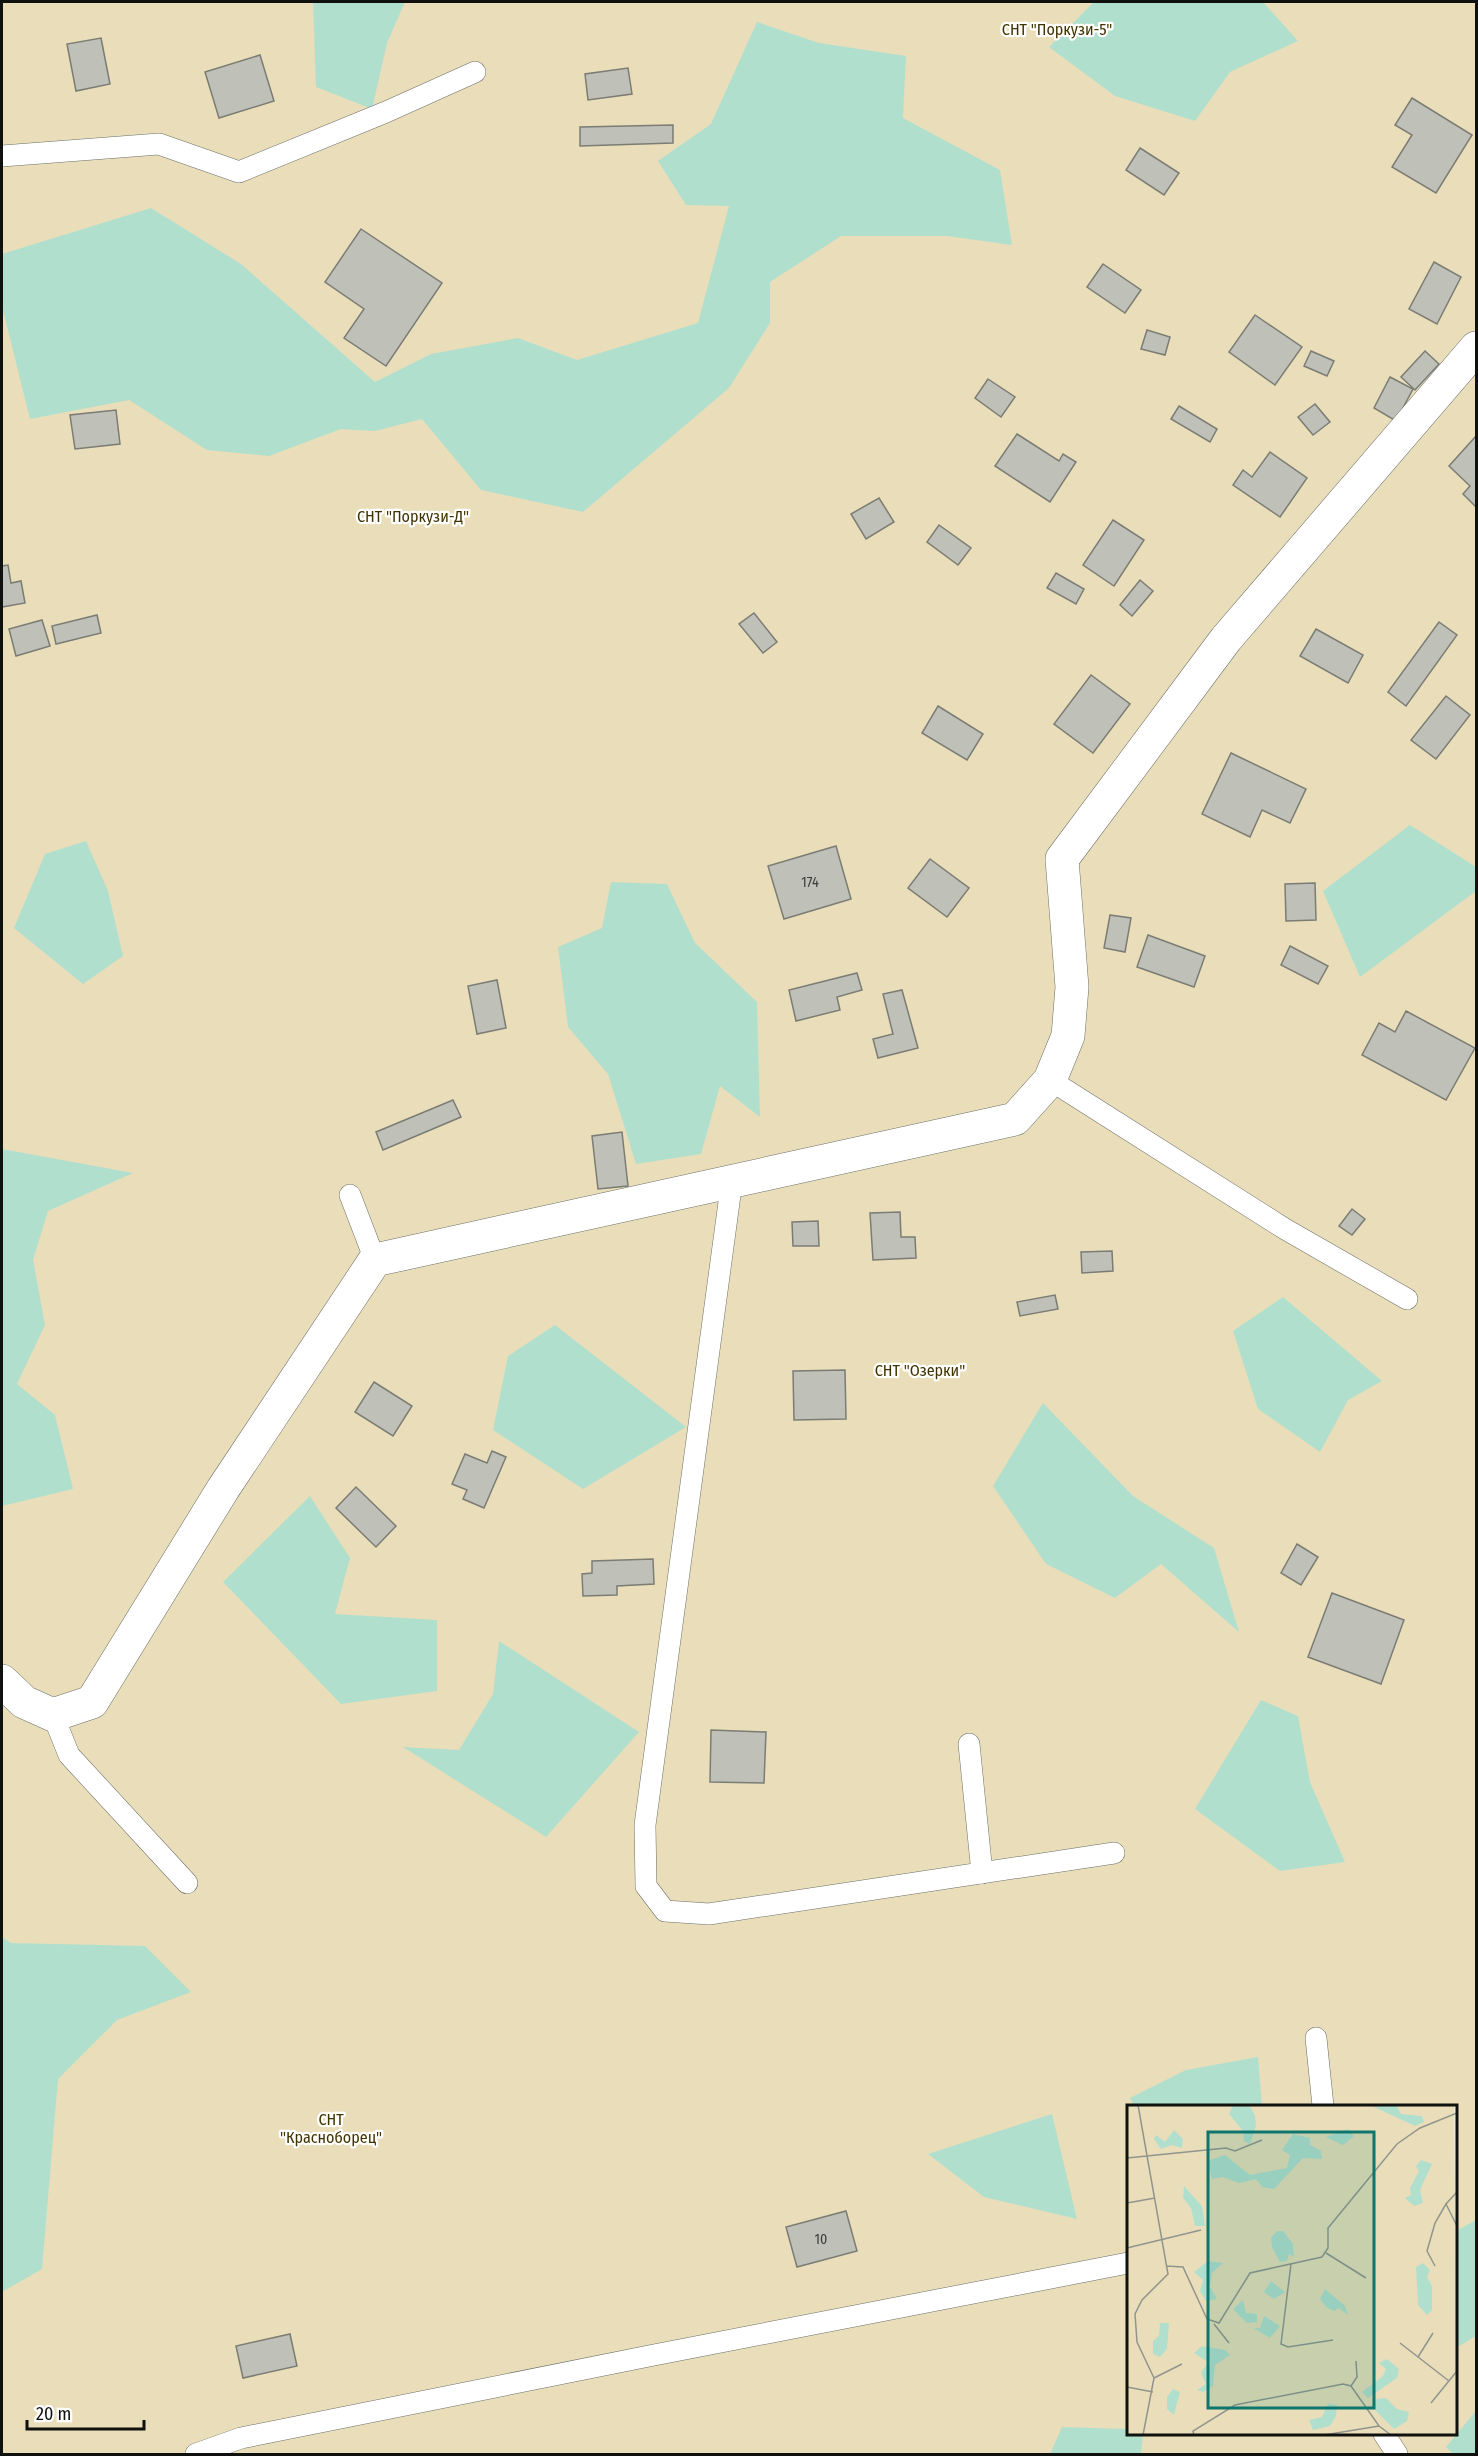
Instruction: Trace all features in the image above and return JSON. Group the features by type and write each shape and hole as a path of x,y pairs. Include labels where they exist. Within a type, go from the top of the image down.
{"street":[{"path":"2,1681 24,1702 53,1715 92,1702 223,1490 375,1260 1015,1119 1050,1080 1068,1036 1072,987 1062,860 1226,639 1476,348"}],"lane":[{"path":"2,156 159,144 240,172 386,112 475,72"},
{"path":"1050,1080 1285,1229 1407,1299"},
{"path":"732,1180 645,1825 646,1886 665,1911 709,1914 1114,1853"},
{"path":"350,1195 375,1260"},
{"path":"53,1715 69,1755 186,1883"},
{"path":"969,1744 982,1873"},
{"path":"1316,2038 1323,2105"},
{"path":"196,2454 252,2435 1127,2264"},
{"path":"1385,2435 1397,2454"}],"green space":[{"name":"СНТ \"Озерки\"","path":"2,2 1476,2 1476,2454 2,2454"}],"shaded area":[{"path":"313,2 405,2 387,43 372,109 316,87"},
{"path":"1263,2 1298,41 1230,72 1195,121 1115,96 1049,47 1093,3"},
{"path":"757,22 819,43 906,56 903,118 1000,170 1012,245 947,236 841,236 770,282 770,323 729,388 583,512 481,490 422,419 375,431 341,429 269,456 207,450 129,400 30,419 2,306 2,254 151,208 241,264 375,382 431,354 518,338 577,360 698,323 729,206 686,205 658,161 711,124"},
{"path":"1410,825 1476,867 1476,891 1360,977 1323,891"},
{"path":"86,841 108,891 123,956 83,984 14,928 45,854"},
{"path":"611,882 667,884 695,943 757,1002 760,1117 720,1086 701,1154 636,1164 608,1074 568,1027 558,947 602,928"},
{"path":"2,1149 133,1173 48,1211 33,1260 45,1325 17,1384 55,1415 73,1489 2,1506"},
{"path":"1283,1297 1382,1381 1348,1400 1320,1452 1258,1409 1233,1331"},
{"path":"555,1325 686,1427 583,1489 493,1430 508,1356"},
{"path":"1043,1403 1133,1496 1214,1548 1239,1632 1161,1564 1115,1598 1046,1564 993,1486"},
{"path":"310,1496 350,1558 335,1614 437,1620 437,1691 341,1704 223,1582"},
{"path":"499,1641 639,1732 546,1837 403,1747 459,1750 493,1694"},
{"path":"1261,1700 1298,1716 1310,1782 1345,1862 1280,1871 1195,1809"},
{"path":"2,1937 11,1943 145,1946 191,1992 117,2020 58,2079 42,2269 2,2292"},
{"path":"1258,2057 1262,2105 1134,2105 1130,2098 1186,2070"},
{"path":"1052,2114 1077,2219 984,2197 928,2154"},
{"path":"1476,2220 1476,2336 1457,2347 1457,2230"},
{"path":"1476,2411 1476,2454 1453,2454 1446,2447"},
{"path":"1062,2427 1127,2429 1127,2435 1143,2435 1141,2454 1050,2454"}],"building":[{"path":"101,38 110,84 76,91 67,44"},
{"path":"260,55 274,101 219,118 205,72"},
{"path":"628,68 632,94 588,100 585,74"},
{"path":"1412,98 1472,135 1436,193 1392,167 1412,135 1395,125"},
{"path":"673,125 673,143 580,146 580,127"},
{"path":"1140,148 1179,173 1164,195 1126,170"},
{"path":"361,229 442,283 386,366 344,338 364,309 325,282"},
{"path":"1434,262 1461,277 1437,324 1409,309"},
{"path":"1103,264 1141,290 1125,313 1087,287"},
{"path":"1255,315 1302,347 1275,385 1229,352"},
{"path":"1147,330 1170,337 1165,355 1141,349"},
{"path":"1311,351 1334,361 1327,376 1304,366"},
{"path":"1425,351 1439,364 1415,390 1401,377"},
{"path":"1390,377 1413,389 1396,421 1374,408"},
{"path":"988,379 1015,397 1001,417 975,398"},
{"path":"1315,404 1330,422 1313,435 1298,417"},
{"path":"1179,406 1217,429 1210,442 1171,419"},
{"path":"116,410 120,444 75,449 70,415"},
{"path":"1017,434 1059,461 1063,454 1076,462 1050,502 995,466"},
{"path":"1476,436 1476,507 1463,494 1470,486 1449,466"},
{"path":"1270,452 1307,478 1280,517 1233,485 1243,470 1252,477"},
{"path":"879,498 894,522 866,539 851,514"},
{"path":"1113,520 1144,540 1114,586 1083,565"},
{"path":"939,525 971,548 958,565 927,542"},
{"path":"8,565 11,583 21,581 25,603 2,607 2,566"},
{"path":"1056,573 1084,589 1076,604 1047,588"},
{"path":"1140,580 1153,591 1132,616 1120,605"},
{"path":"754,613 777,642 763,653 739,624"},
{"path":"97,615 101,633 56,644 52,626"},
{"path":"42,620 50,646 16,656 9,629"},
{"path":"1439,622 1457,635 1406,706 1388,692"},
{"path":"1316,629 1363,655 1348,683 1300,656"},
{"path":"1091,675 1130,704 1093,753 1054,724"},
{"path":"1446,696 1470,715 1436,759 1411,740"},
{"path":"938,706 983,734 967,760 922,733"},
{"path":"1231,753 1306,789 1290,823 1262,810 1250,837 1202,814"},
{"path":"836,846 851,899 784,919 768,866"},
{"path":"930,859 969,888 947,917 908,888"},
{"path":"1315,883 1316,920 1286,921 1285,884"},
{"path":"1110,915 1131,918 1125,952 1104,948"},
{"path":"1148,935 1205,956 1194,987 1137,967"},
{"path":"1290,946 1328,966 1318,984 1281,965"},
{"path":"857,973 862,990 837,997 840,1010 796,1021 789,990"},
{"path":"497,980 506,1028 477,1034 468,986"},
{"path":"902,990 918,1048 878,1058 873,1039 893,1034 883,994"},
{"path":"1406,1011 1475,1048 1446,1100 1362,1055 1379,1023 1395,1032"},
{"path":"453,1100 461,1117 383,1150 376,1132"},
{"path":"622,1132 628,1186 598,1189 592,1136"},
{"path":"1352,1209 1365,1219 1352,1235 1339,1226"},
{"path":"900,1212 901,1237 915,1237 916,1258 873,1260 870,1213"},
{"path":"818,1221 819,1246 793,1246 792,1222"},
{"path":"1112,1251 1113,1271 1082,1273 1081,1252"},
{"path":"1055,1295 1058,1309 1020,1316 1017,1302"},
{"path":"845,1370 846,1419 794,1420 793,1371"},
{"path":"374,1382 412,1406 393,1436 355,1412"},
{"path":"492,1451 506,1457 484,1508 463,1499 467,1490 452,1484 465,1454 487,1463"},
{"path":"356,1487 396,1526 376,1547 336,1508"},
{"path":"1297,1544 1318,1557 1301,1585 1281,1573"},
{"path":"653,1559 654,1584 617,1586 617,1595 583,1596 582,1574 592,1573 592,1561"},
{"path":"1332,1593 1404,1620 1381,1684 1308,1657"},
{"path":"711,1730 766,1732 764,1783 710,1782"},
{"path":"846,2211 857,2251 797,2267 786,2227"},
{"path":"290,2334 297,2366 243,2378 236,2346"}],"park label":[{"name":"СНТ \"Поркузи-5\"","path":"1057,29"},
{"name":"СНТ \"Поркузи-Д\"","path":"413,516"},
{"name":"СНТ \"Красноборец\"","path":"331,2128"}]}
